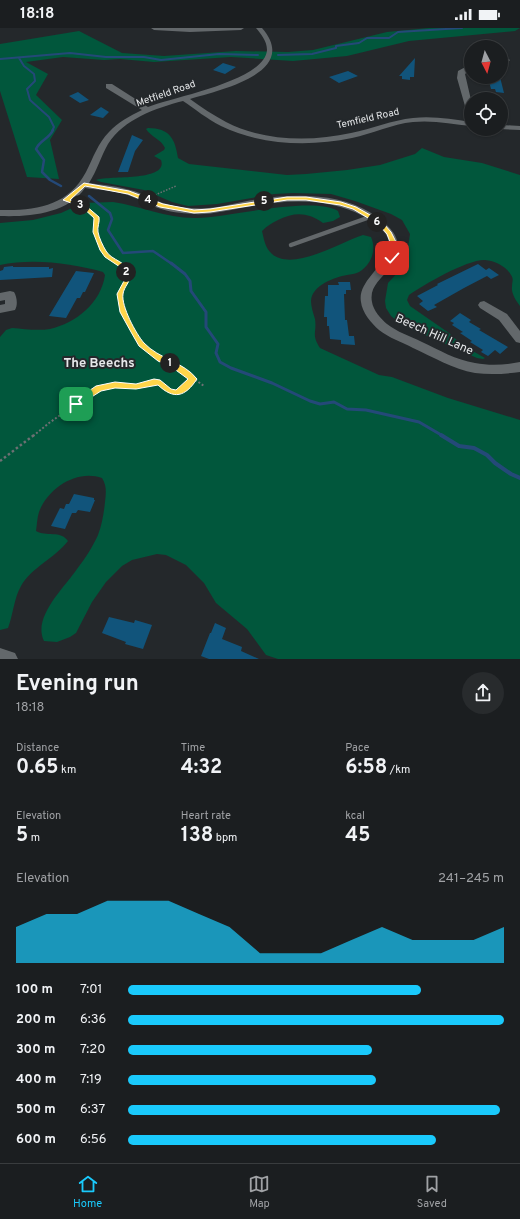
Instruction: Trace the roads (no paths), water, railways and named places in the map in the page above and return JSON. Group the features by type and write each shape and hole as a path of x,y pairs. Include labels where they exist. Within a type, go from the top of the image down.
{"street":[{"path":"154,28 190,30 241,28"},
{"name":"Metfield Road","path":"0,213 28,213 44,209 66,200 78,192 84,185 107,138 123,124 147,110 239,80 263,65 269,56 271,46 267,37 259,28"},
{"path":"464,71 461,73 461,78 465,92"},
{"path":"109,86 147,110"},
{"name":"Temfield Road","path":"184,98 207,115 228,126 254,134 280,139 316,140 341,137 414,120 464,124"},
{"path":"508,127 520,128"},
{"name":"Beech Hill Lane","path":"84,185 129,193 162,206 179,210 210,211 268,200 306,198 341,203 354,208 382,225 389,233 393,242 394,251 390,262 371,281 366,291 366,302 371,314 382,326 395,334 460,364 474,368 491,370 506,370 520,366"},
{"path":"0,297 10,295 11,307 0,309"},
{"path":"484,305 503,317 520,339"},
{"path":"0,657 9,659"}],"lane":[{"path":"291,245 370,217"}],"waterway":[{"path":"278,55 312,54 336,48 336,46 359,43 367,38 389,38 398,32 462,28"},
{"path":"0,59 70,53 106,57 144,57 161,60 219,54 258,55"},
{"path":"19,58 24,66 34,74 35,81 27,89 30,100 49,117 54,127 52,131"},
{"path":"53,130 36,149 44,160 42,172 50,180 61,186"},
{"path":"89,196 110,213 112,219 108,230 123,253 153,251 172,264"},
{"path":"171,263 185,274 190,281 191,291 206,312 206,327 218,344 216,353 220,362 231,368 272,383 310,401 320,404 334,402 347,409 366,410 419,422 443,436"},
{"path":"441,435 459,446 474,448 487,455 495,463 511,474 520,478"}],"district":[{"name":"The Beechs","path":"99,364"}]}
